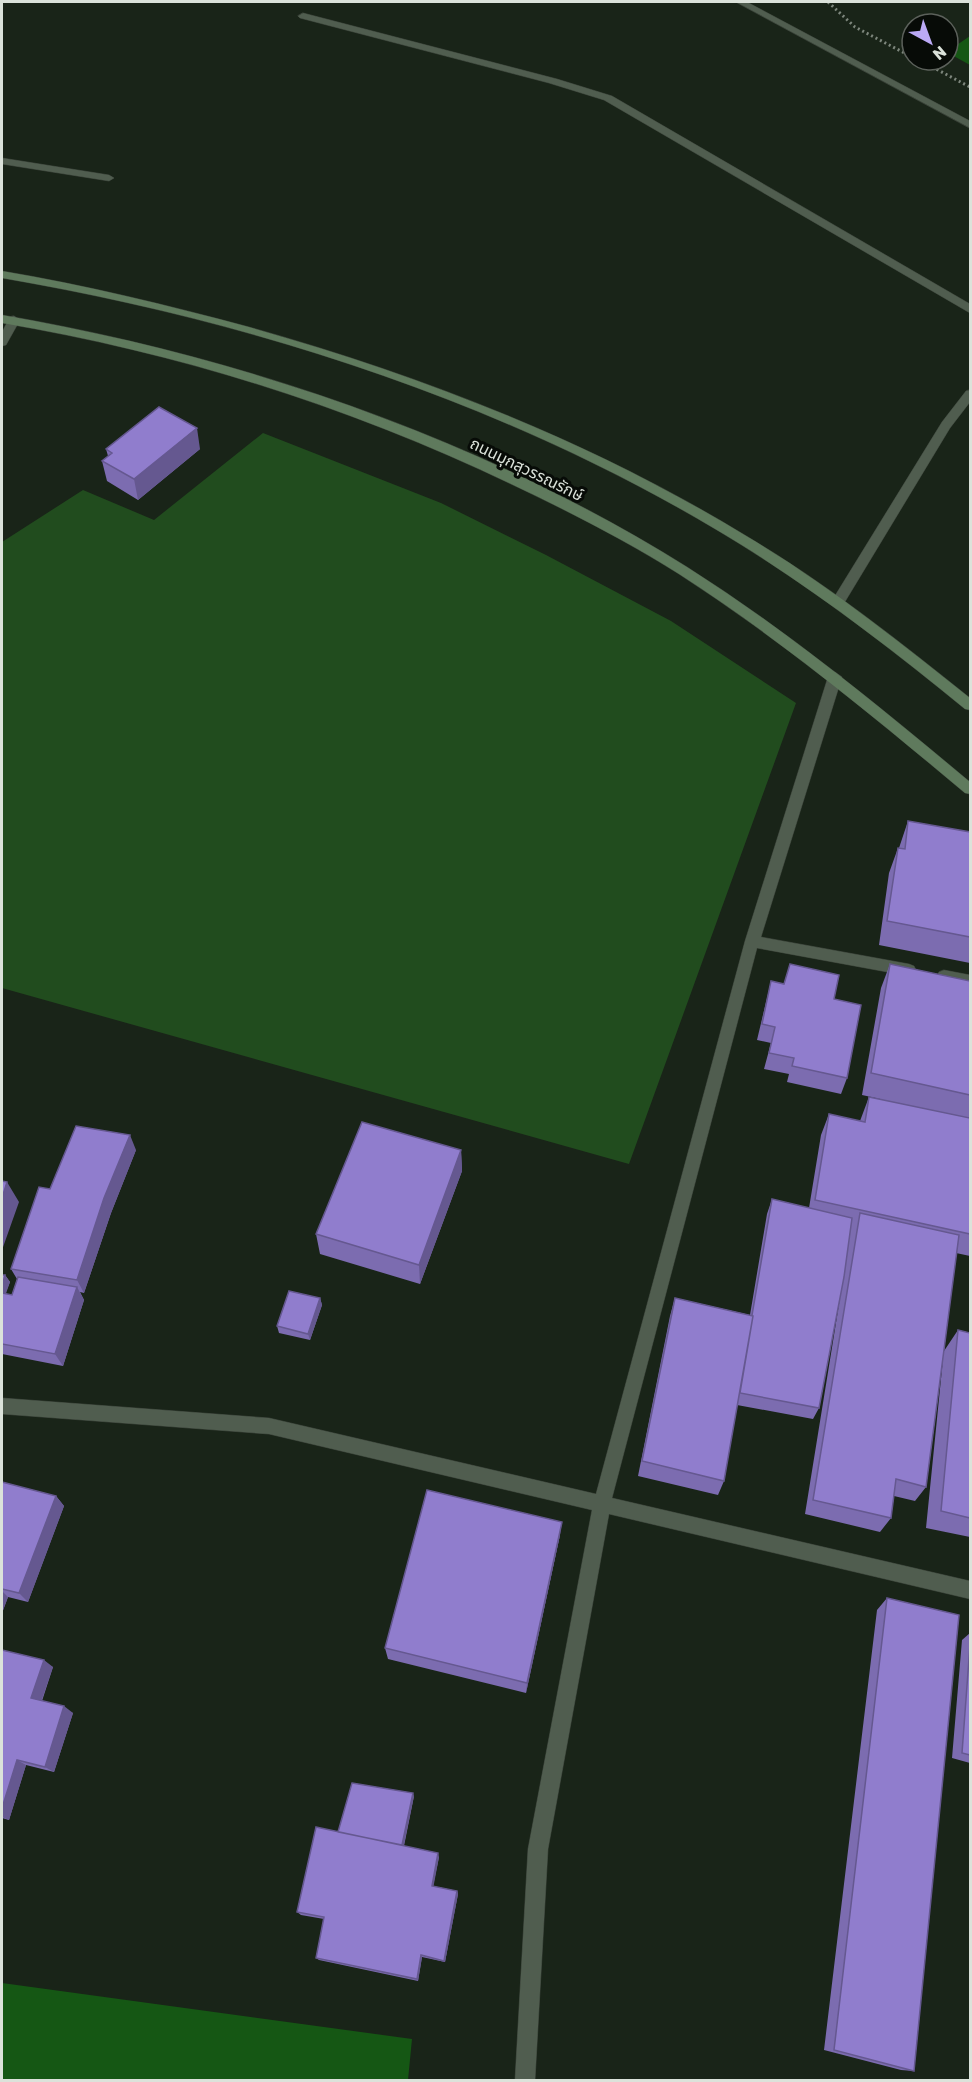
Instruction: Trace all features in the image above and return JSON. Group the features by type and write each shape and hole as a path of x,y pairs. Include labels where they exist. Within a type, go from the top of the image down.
{"main road":[{"path":"2,275 137,301 307,346 425,386 529,429 653,488 744,540 838,602 899,647 970,705"},
{"name":"ถนนมุกสุวรรณรักษ์","path":"8,320 109,337 273,383 387,423 475,462 611,528 699,581 835,677 970,789"}],"street":[{"path":"741,2 970,125"},
{"path":"303,16 553,81 608,98 970,309"},
{"path":"2,161 109,178"},
{"path":"2,342 8,320"},
{"path":"838,602 946,425 970,394"},
{"path":"525,2080 538,1849 602,1504 752,941 835,677"},
{"path":"752,941 970,981"},
{"path":"2,1406 269,1426 970,1590"}],"path":[{"path":"828,2 837,14 854,26 900,51"},
{"path":"942,72 970,87"}],"shaded area":[{"path":"970,36 970,65 960,60 960,43"},
{"path":"263,433 441,503 546,555 671,621 796,703 629,1164 2,988 2,542 83,490 154,520"},
{"path":"2,1983 412,2039 408,2080 2,2080"}],"building":[{"path":"159,407 197,428 134,479 102,461 112,453 106,449"},
{"path":"908,821 970,832 970,937 887,921 898,848 905,849"},
{"path":"790,964 839,975 834,999 861,1005 847,1078 792,1066 794,1058 769,1053 775,1027 762,1024 771,981 784,984"},
{"path":"890,964 970,981 970,1095 871,1073"},
{"path":"869,1097 970,1118 970,1234 815,1200 829,1114 865,1122"},
{"path":"362,1122 461,1150 419,1265 316,1234"},
{"path":"76,1126 130,1135 104,1198 77,1280 11,1269 39,1187 50,1189"},
{"path":"2,1181 7,1182 2,1198"},
{"path":"772,1199 852,1218 844,1277 819,1408 740,1393"},
{"path":"860,1213 959,1235 926,1487 896,1479 891,1518 813,1500"},
{"path":"18,1277 77,1287 55,1354 2,1344 2,1293 12,1295"},
{"path":"289,1291 320,1298 308,1334 277,1326"},
{"path":"675,1298 753,1316 724,1481 642,1461"},
{"path":"958,1330 970,1333 970,1518 941,1511"},
{"path":"2,1482 56,1496 19,1593 2,1589"},
{"path":"427,1490 562,1522 527,1683 385,1648"},
{"path":"887,1598 959,1615 914,2071 834,2050"},
{"path":"970,1645 970,1755 962,1753"},
{"path":"2,1650 44,1660 31,1698 64,1706 45,1767 17,1760 2,1808"},
{"path":"352,1783 413,1793 402,1845 338,1832"},
{"path":"316,1827 438,1853 432,1886 457,1891 444,1961 421,1955 417,1979 316,1958 324,1917 297,1912"}]}
